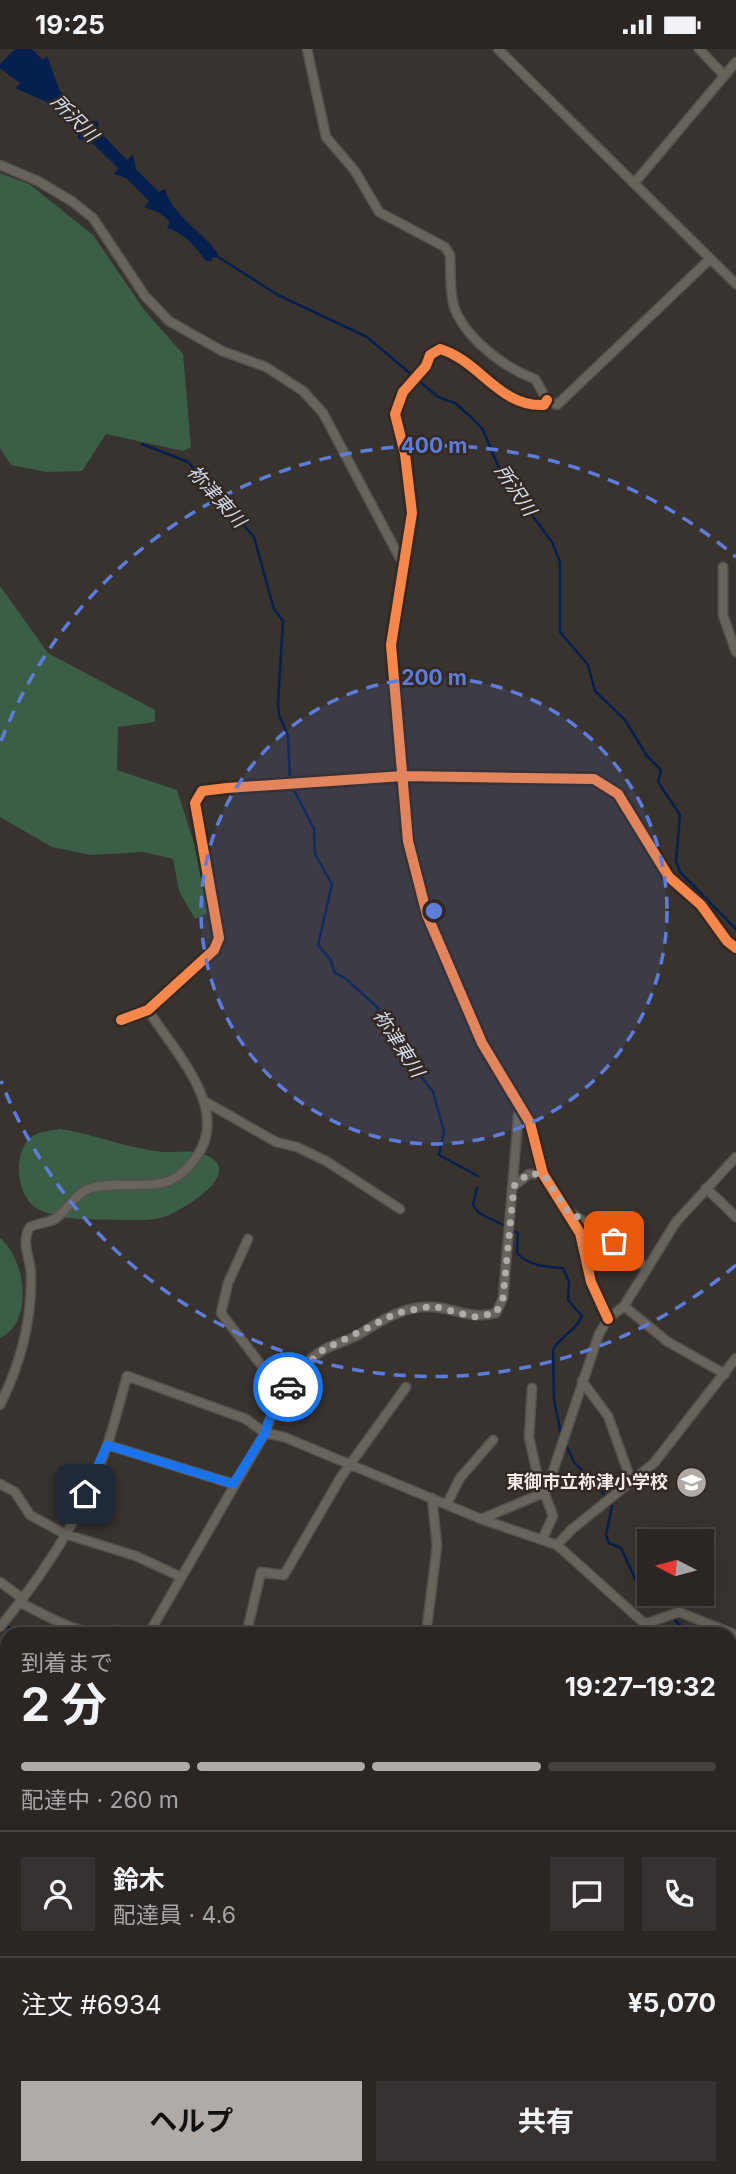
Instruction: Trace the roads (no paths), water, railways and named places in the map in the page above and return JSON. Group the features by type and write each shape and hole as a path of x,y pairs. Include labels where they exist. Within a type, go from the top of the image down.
{"street":[{"path":"307,49 326,137 355,171 379,212 445,247 450,255 455,312 473,335 515,372 535,379 547,400 557,405 710,259"},
{"path":"498,49 636,181 736,284"},
{"path":"699,49 723,74"},
{"path":"636,181 723,74 736,62"},
{"path":"0,165 38,181 73,202 93,218 145,296 169,321 222,351 265,367 303,391 323,413 402,562"},
{"path":"547,400 544,405 520,404 459,358 440,349 434,349 426,366 403,392 395,414 405,454 412,513 402,562 391,645 408,841 427,915 481,1043 530,1123 543,1174 580,1233 590,1282 608,1319"},
{"path":"723,567 723,615 736,652"},
{"path":"121,1020 148,1010 214,950 219,938 196,816 195,803 202,791 403,776 540,776 594,779 618,793 669,877 701,905 736,948"},
{"path":"0,1405 17,1372 30,1304 31,1262 26,1245 30,1227 53,1220 88,1189 121,1184 147,1186 165,1182 182,1172 201,1151 207,1137 209,1115 204,1101 148,1010"},
{"path":"204,1101 276,1142 297,1147 326,1161 400,1209"},
{"path":"153,1627 233,1484 265,1433 272,1411 298,1372 323,1350 397,1313 433,1306 474,1317 496,1313 503,1298 519,1106"},
{"path":"481,1519 545,1492 599,1334 608,1319 624,1306 676,1222 736,1157"},
{"path":"514,1186 528,1174 543,1174"},
{"path":"706,1188 736,1217"},
{"path":"567,1210 614,1241 647,1269"},
{"path":"248,1239 228,1283 221,1313 268,1374 286,1389"},
{"path":"624,1306 668,1342 725,1374"},
{"path":"557,1545 571,1530 654,1463 736,1358"},
{"path":"0,1627 23,1599 65,1534 107,1445 127,1376 246,1419 265,1433 481,1519 557,1545 647,1627"},
{"path":"582,1381 608,1416 632,1483"},
{"path":"248,1627 261,1572 284,1575 349,1465 406,1387"},
{"path":"532,1388 529,1437 537,1473 553,1516 542,1540"},
{"path":"447,1504 460,1478 493,1440"},
{"path":"107,1445 233,1484"},
{"path":"0,1484 15,1492 30,1515 65,1534 136,1556 181,1577"},
{"path":"427,1627 437,1546 432,1498"},
{"path":"0,1582 23,1599 23,1604 72,1627"},
{"path":"645,1623 679,1612 716,1627"}],"water":[{"path":"15,49 32,49 43,60 47,56 60,91 89,121 98,121 99,131 127,160 133,154 136,169 159,192 165,189 174,208 211,245 218,254 216,258 212,257 212,261 206,261 185,237 167,228 170,222 160,213 144,207 149,201 126,178 114,174 118,168 90,141 78,139 78,132 49,103 15,88 20,83 0,68 0,64"}],"waterway":[{"name":"所沢川","path":"215,255 278,295 367,337 438,397 455,403 483,430 502,475 552,542 560,562 560,632 588,665 595,691 625,720 647,756 661,770 658,782 680,815 676,861 680,872 736,929"},
{"name":"祢津東川","path":"142,444 188,462 254,537 274,609 283,621 278,704 279,715 288,736 290,778"},
{"name":"祢津東川","path":"294,790 314,829 315,854 332,884 318,945 330,959 335,973 345,978 377,1007 387,1032 433,1092 444,1131 439,1155 478,1176"},
{"name":"祢津東川","path":"477,1188 473,1205 479,1213 505,1226"},
{"name":"祢津東川","path":"514,1231 518,1233 517,1253 527,1261 563,1268 569,1282 568,1300 582,1316 553,1350 554,1400 561,1434"},
{"name":"祢津東川","path":"566,1445 574,1462 604,1494"},
{"name":"祢津東川","path":"612,1506 606,1535 609,1543 621,1548 637,1583"},
{"name":"祢津東川","path":"675,1620 682,1627"},
{"path":"3,1625 8,1627"}],"place":[{"name":"東御市立祢津小学校","path":"691,1482"}]}
